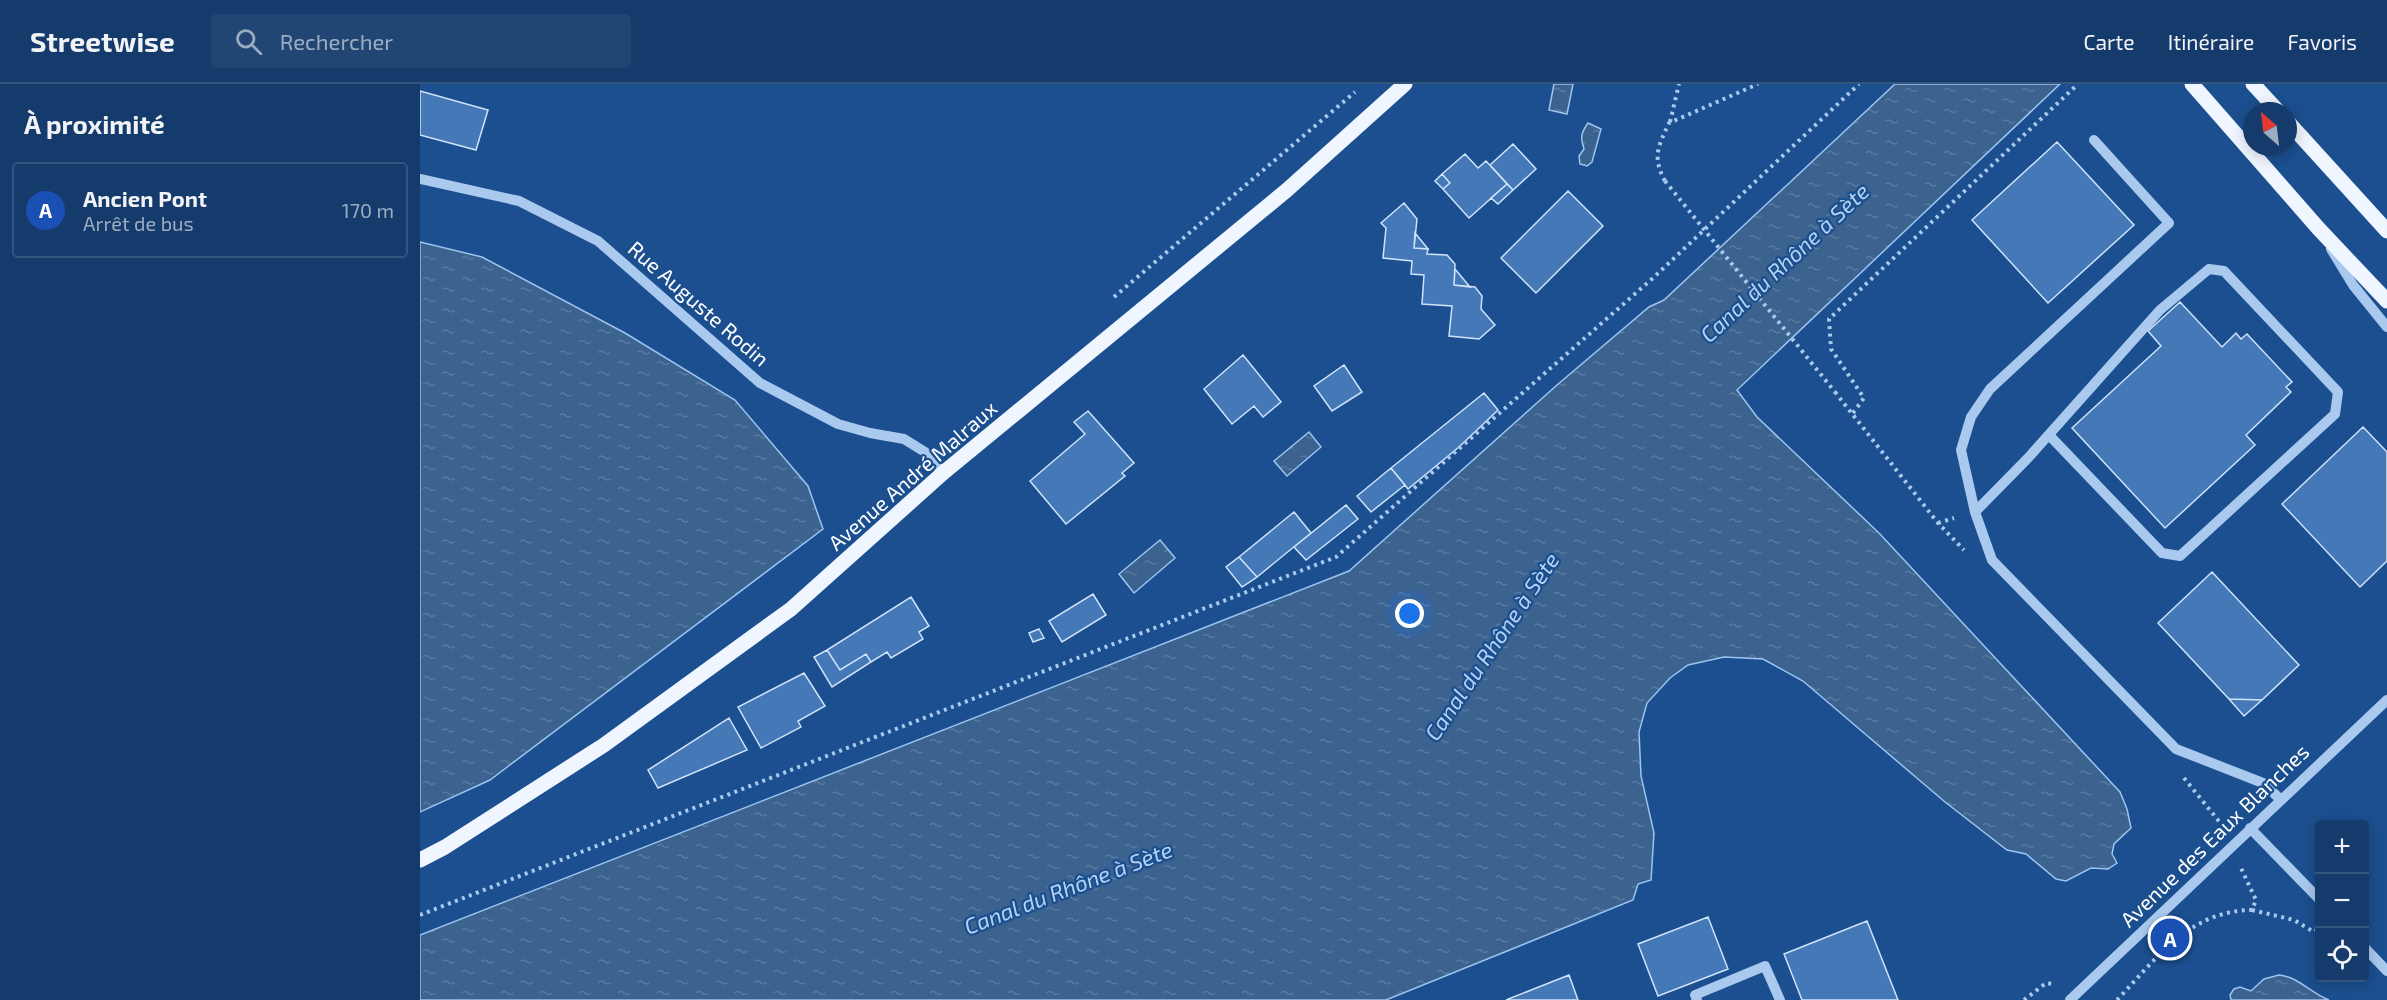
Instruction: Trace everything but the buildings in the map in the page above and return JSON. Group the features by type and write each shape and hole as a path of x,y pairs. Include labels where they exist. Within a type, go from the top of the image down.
{"main road":[{"name":"Avenue André Malraux","path":"420,860 445,847 604,745 782,616 942,473 1287,190 1405,84"},
{"path":"2192,84 2318,228 2387,301"},
{"path":"2253,84 2269,102"},
{"path":"2297,132 2387,231"}],"street":[{"path":"2094,140 2169,223 1990,389 1971,417 1961,450 1975,512 1992,560 2176,749 2262,783 2280,799"},
{"name":"Rue Auguste Rodin","path":"420,179 519,201 598,241 760,383 838,424 904,439 926,452 942,473"},
{"path":"2318,228 2353,285 2387,327"},
{"path":"1975,512 2049,435 2160,310 2209,269 2224,271 2338,392 2335,414 2180,556 2162,553 2049,435"},
{"name":"Avenue des Eaux Blanches","path":"2070,1000 2387,700"},
{"path":"2250,828 2315,896"},
{"path":"2369,952 2387,971"},
{"path":"1697,1000 1695,995 1765,966 1779,1000"}],"path":[{"path":"1679,84 1669,123 1658,146 1656,166 1665,181 1835,392"},
{"path":"1669,123 1758,84"},
{"path":"420,915 1336,557 1653,278 1859,84"},
{"path":"1853,413 1864,398 1831,350 1829,319 2078,84"},
{"path":"1106,304 1356,91"},
{"path":"2252,910 2256,900"},
{"path":"2117,1000 2175,940 2199,923 2231,911 2252,910 2294,920 2315,931"}],"water":[{"path":"1554,84 1573,84 1567,114 1549,110"},
{"name":"Canal du Rhône à Sète","path":"1895,84 2060,84 1737,390 1757,417 1879,533 2120,792 2131,828 2114,844 2112,854 2117,863 2108,869 2091,868 2066,881 2056,879 2026,854 2007,850 1945,802 1803,681 1763,659 1724,657 1688,665 1670,678 1647,703 1639,732 1641,776 1654,833 1651,880 1638,884 1633,900 1386,1000 420,1000 420,935 1349,571 1557,385 1649,307 1664,300"},
{"path":"1588,123 1601,129 1592,162 1587,166 1580,164 1579,156 1584,149 1582,135"},
{"path":"420,242 482,257 625,333 735,400 808,486 823,529 490,780 420,812"},
{"path":"1309,432 1321,447 1287,476 1274,461"},
{"path":"1160,540 1175,558 1134,593 1119,574"},
{"path":"2279,975 2299,982 2329,1000 2231,1000 2230,995 2234,989 2240,987 2251,991 2264,979"}],"place":[{"name":"Ancien Pont","path":"2170,938"}]}
